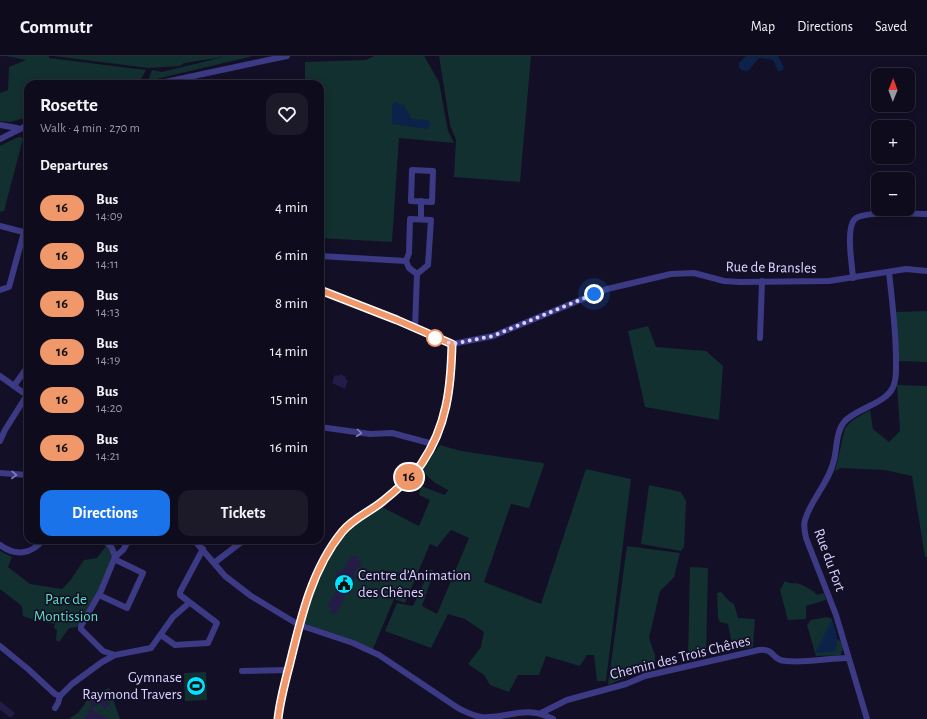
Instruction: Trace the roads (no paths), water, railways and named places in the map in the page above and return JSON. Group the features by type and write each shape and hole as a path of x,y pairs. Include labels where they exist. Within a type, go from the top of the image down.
{"street":[{"path":"174,80 287,56"},
{"path":"0,125 17,128 18,130"},
{"path":"0,139 24,128"},
{"path":"412,170 433,171 432,202 421,201 411,201 412,170"},
{"path":"420,219 421,201"},
{"path":"853,278 850,230 854,220 861,216 927,214"},
{"path":"415,328 417,274 428,265 427,257 431,220 410,219 409,253 406,261 409,268 417,274"},
{"path":"0,226 24,232"},
{"path":"0,290 9,287 24,239"},
{"path":"324,257 406,261"},
{"name":"Rue de Bransles","path":"452,344 493,336 607,289 671,274 694,273 724,281 829,281 906,269 927,271"},
{"name":"Rue du Fort","path":"867,719 836,615 806,538 804,527 805,520 831,472 840,430 844,422 885,396 894,386 896,344 894,307 889,272"},
{"path":"760,338 762,281"},
{"path":"278,719 279,704 299,625 318,569 335,541 349,524 384,501 422,464 433,444 448,402 451,384 452,344 324,292"},
{"path":"14,386 24,372"},
{"path":"0,376 24,393"},
{"path":"0,441 24,400"},
{"path":"324,428 370,434 392,433 433,444"},
{"path":"0,473 24,475"},
{"path":"0,546 8,551 17,553 33,550 39,544"},
{"path":"108,544 112,548 114,558"},
{"path":"115,655 103,651 81,629 81,626 99,595 114,558 123,550 127,544"},
{"path":"198,544 225,576 251,596 299,625 353,643 379,655 458,708 472,715 488,717 524,712 541,713 553,719"},
{"path":"214,563 239,544"},
{"path":"112,548 123,550"},
{"path":"161,635 176,645 208,643 217,623 180,595 180,592 203,549"},
{"path":"99,595 127,608 143,573 114,558"},
{"path":"54,708 58,703 60,696 72,684 102,662 115,655 151,648 173,617 189,603"},
{"path":"0,646 55,694 60,696"},
{"name":"Chemin des Trois Chênes","path":"541,713 567,700 626,684 645,676 759,650 766,649 770,651 777,659 785,661 817,661 834,658 848,658"},
{"path":"102,662 103,651"},
{"path":"242,671 288,670"}],"water":[{"path":"746,56 778,56 784,68 781,71 778,71 773,60 760,58 749,70 741,70 739,63"},
{"path":"395,102 404,105 412,119 428,120 431,123 428,129 392,124 392,105"},
{"path":"833,622 837,636 836,650 832,652 815,653 830,623"}],"place":[{"name":"Centre d’Animation des Chênes","path":"344,584"},
{"name":"Gymnase Raymond Travers","path":"196,686"}],"park label":[{"name":"Parc de Montission","path":"66,608"}]}
